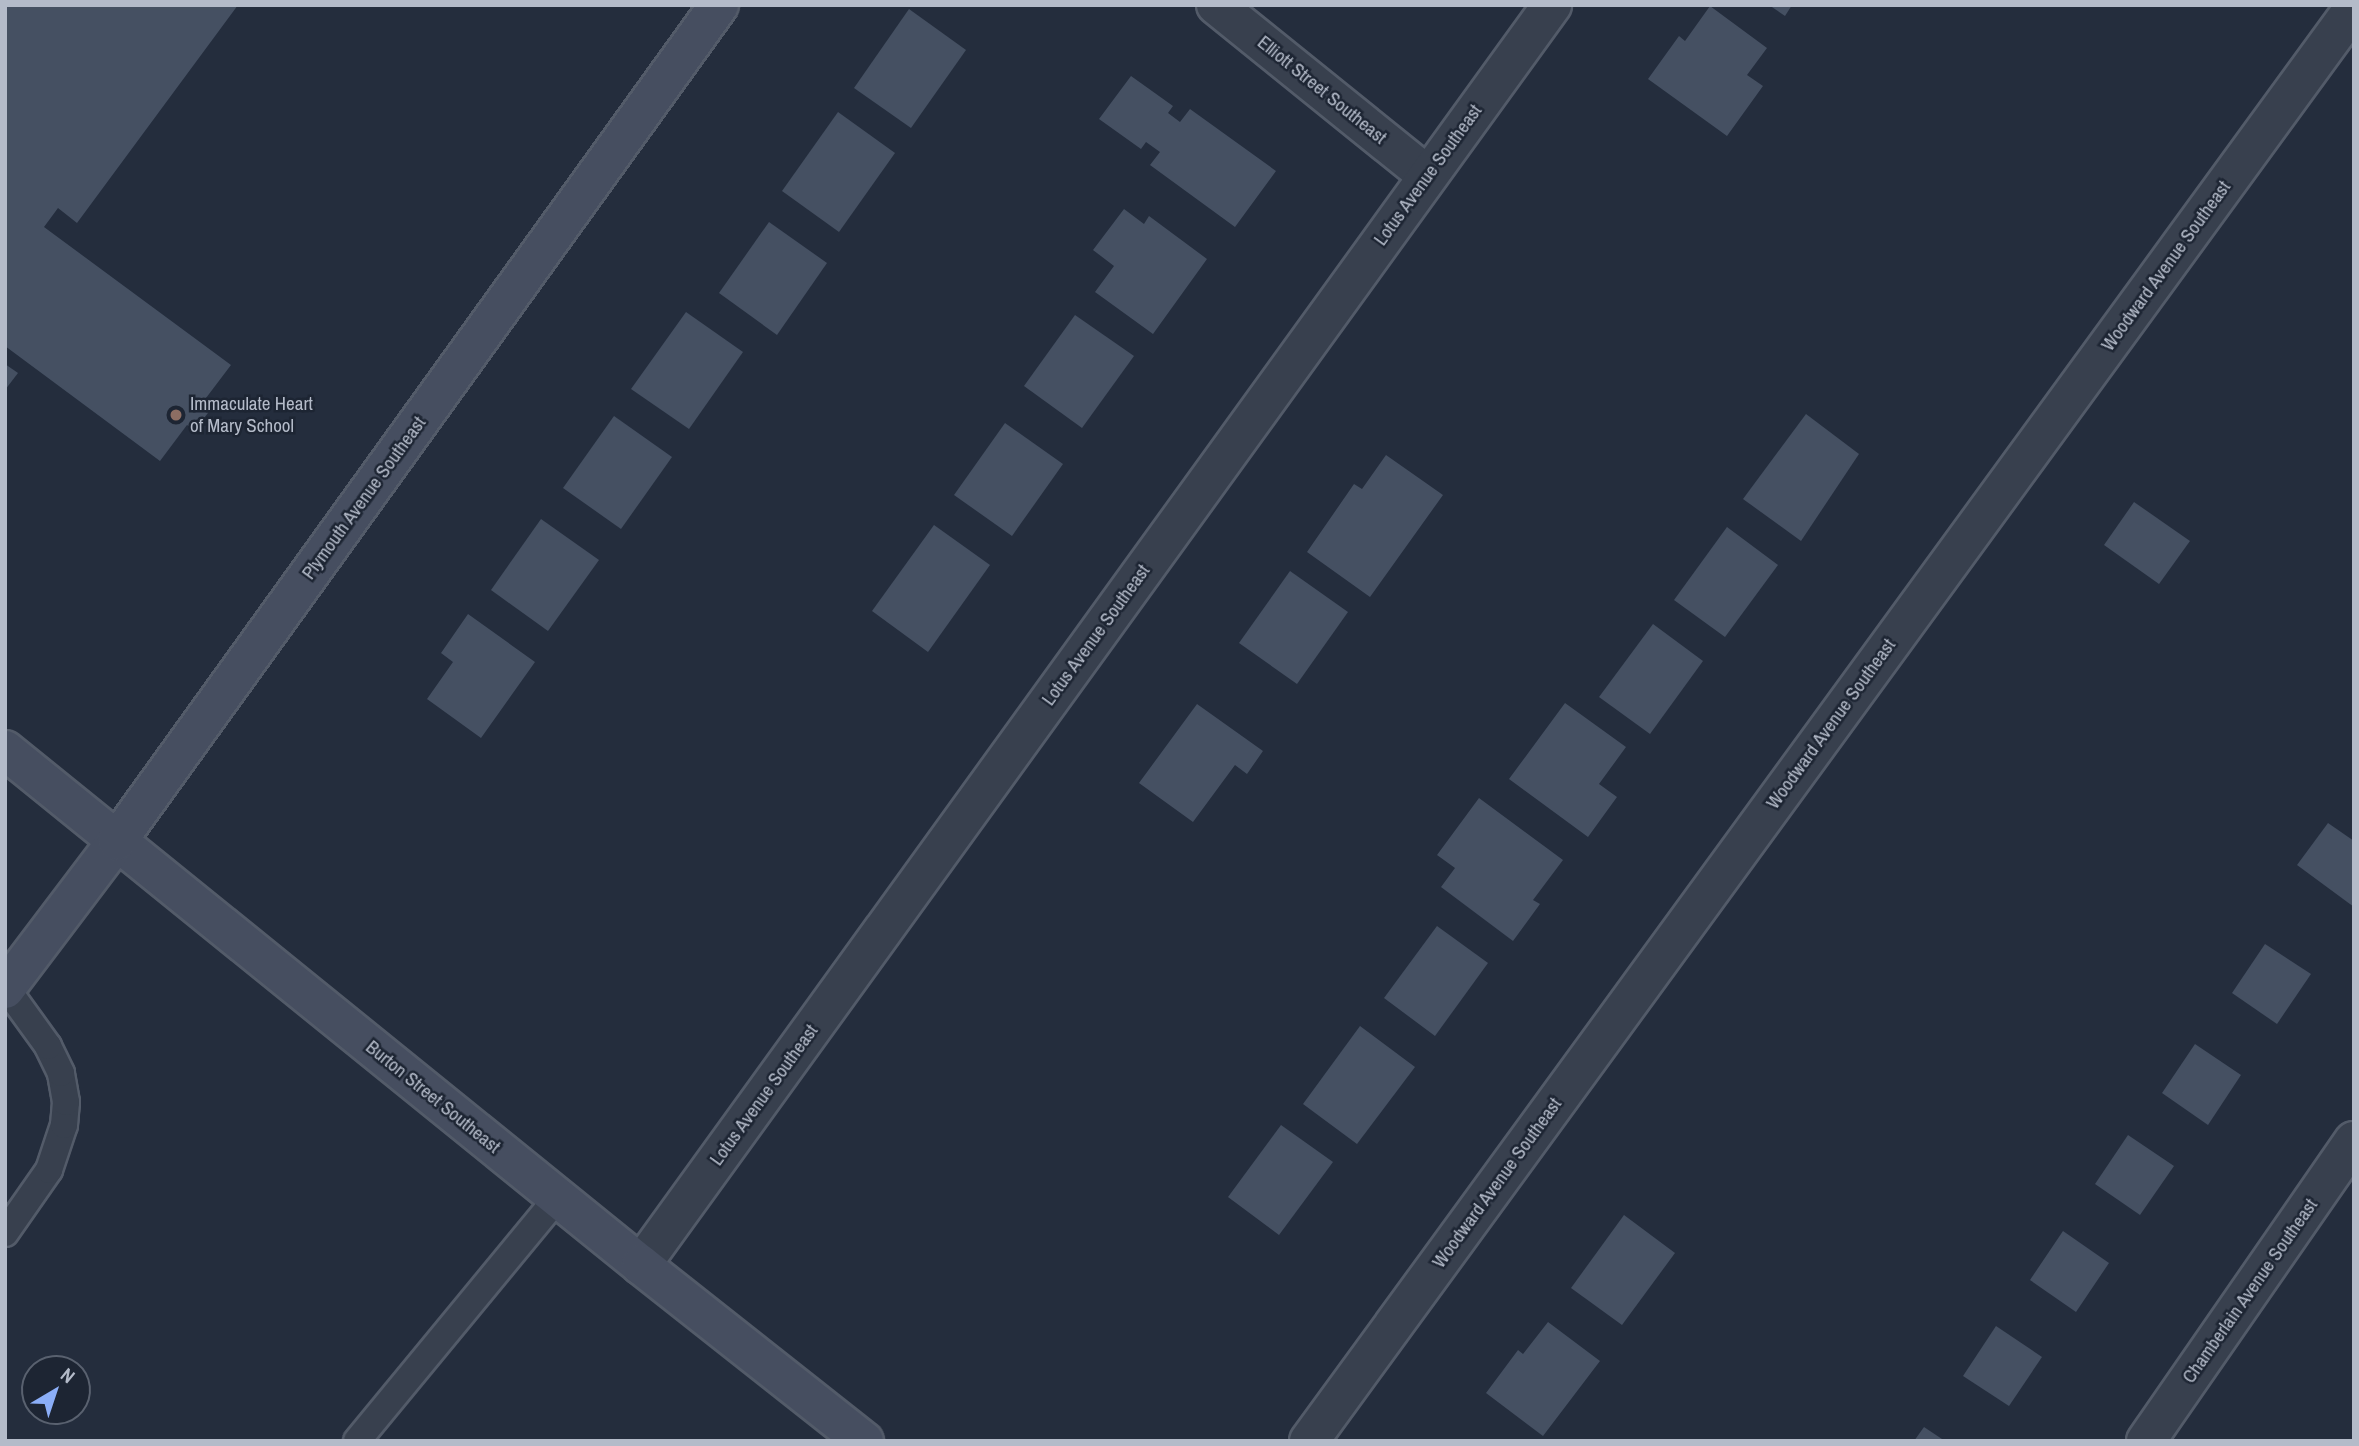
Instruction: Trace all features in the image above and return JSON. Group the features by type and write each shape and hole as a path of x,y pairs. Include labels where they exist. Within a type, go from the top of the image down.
{"main road":[{"name":"Plymouth Avenue Southeast","path":"6,988 117,841 719,5"},
{"name":"Burton Street Southeast","path":"5,750 641,1265 864,1441"}],"street":[{"name":"Elliott Street Southeast","path":"1216,5 1428,176"},
{"name":"Lotus Avenue Southeast","path":"641,1265 1552,5"},
{"name":"Woodward Avenue Southeast","path":"1309,1441 2354,8"},
{"name":"Chamberlain Avenue Southeast","path":"2146,1441 2354,1141"}],"lane":[{"path":"5,1233 49,1170 64,1125 66,1102 61,1073 48,1046 6,988"},
{"path":"357,1441 558,1197"}],"building":[{"path":"5,5 238,5 77,223 58,208 44,227 231,365 206,398 214,405 195,430 187,425 160,461 5,346"},
{"path":"1769,5 1792,5 1785,16"},
{"path":"1710,6 1767,48 1747,75 1763,86 1727,136 1648,79 1679,36 1685,41"},
{"path":"909,9 966,50 911,128 854,88"},
{"path":"1131,76 1173,106 1168,113 1180,122 1190,109 1276,171 1235,227 1150,165 1160,152 1146,142 1141,149 1099,119"},
{"path":"838,112 895,153 839,232 782,191"},
{"path":"1124,209 1144,224 1149,216 1207,259 1153,334 1095,292 1114,266 1093,250"},
{"path":"769,222 827,263 777,335 719,293"},
{"path":"686,312 743,352 689,429 631,389"},
{"path":"1075,315 1134,356 1082,428 1024,386"},
{"path":"5,364 18,373 5,390"},
{"path":"1806,414 1859,454 1801,541 1743,499"},
{"path":"614,416 672,457 621,529 563,488"},
{"path":"1005,423 1063,464 1012,536 954,495"},
{"path":"1386,455 1443,495 1370,597 1307,552 1354,484 1362,489"},
{"path":"2134,502 2190,541 2159,584 2104,545"},
{"path":"541,519 599,560 548,631 491,590"},
{"path":"934,525 990,565 928,652 872,611"},
{"path":"1727,527 1778,565 1725,637 1674,600"},
{"path":"1290,571 1348,612 1297,684 1239,643"},
{"path":"468,614 535,662 481,738 427,699 453,662 441,653"},
{"path":"1653,624 1703,661 1650,734 1599,697"},
{"path":"1565,703 1626,747 1599,784 1617,797 1588,837 1509,779"},
{"path":"1197,704 1263,751 1247,774 1235,765 1193,822 1139,783"},
{"path":"1479,798 1563,860 1533,900 1540,904 1513,941 1441,887 1455,868 1437,855"},
{"path":"2328,823 2354,841 2354,907 2297,865"},
{"path":"1437,926 1488,963 1435,1036 1384,998"},
{"path":"2265,944 2311,974 2277,1024 2232,993"},
{"path":"1360,1026 1415,1067 1357,1144 1303,1104"},
{"path":"2195,1044 2241,1075 2208,1125 2162,1093"},
{"path":"1281,1125 1333,1162 1279,1235 1228,1197"},
{"path":"2128,1135 2174,1166 2140,1215 2095,1184"},
{"path":"1624,1215 1675,1253 1622,1325 1571,1288"},
{"path":"2063,1231 2109,1263 2076,1312 2030,1280"},
{"path":"1548,1322 1600,1361 1543,1436 1486,1393 1518,1350 1523,1354"},
{"path":"1996,1326 2042,1357 2009,1406 1963,1376"},
{"path":"1924,1427 1945,1441 1914,1441"}],"place":[{"name":"Immaculate Heart of Mary School","path":"176,415"}]}
